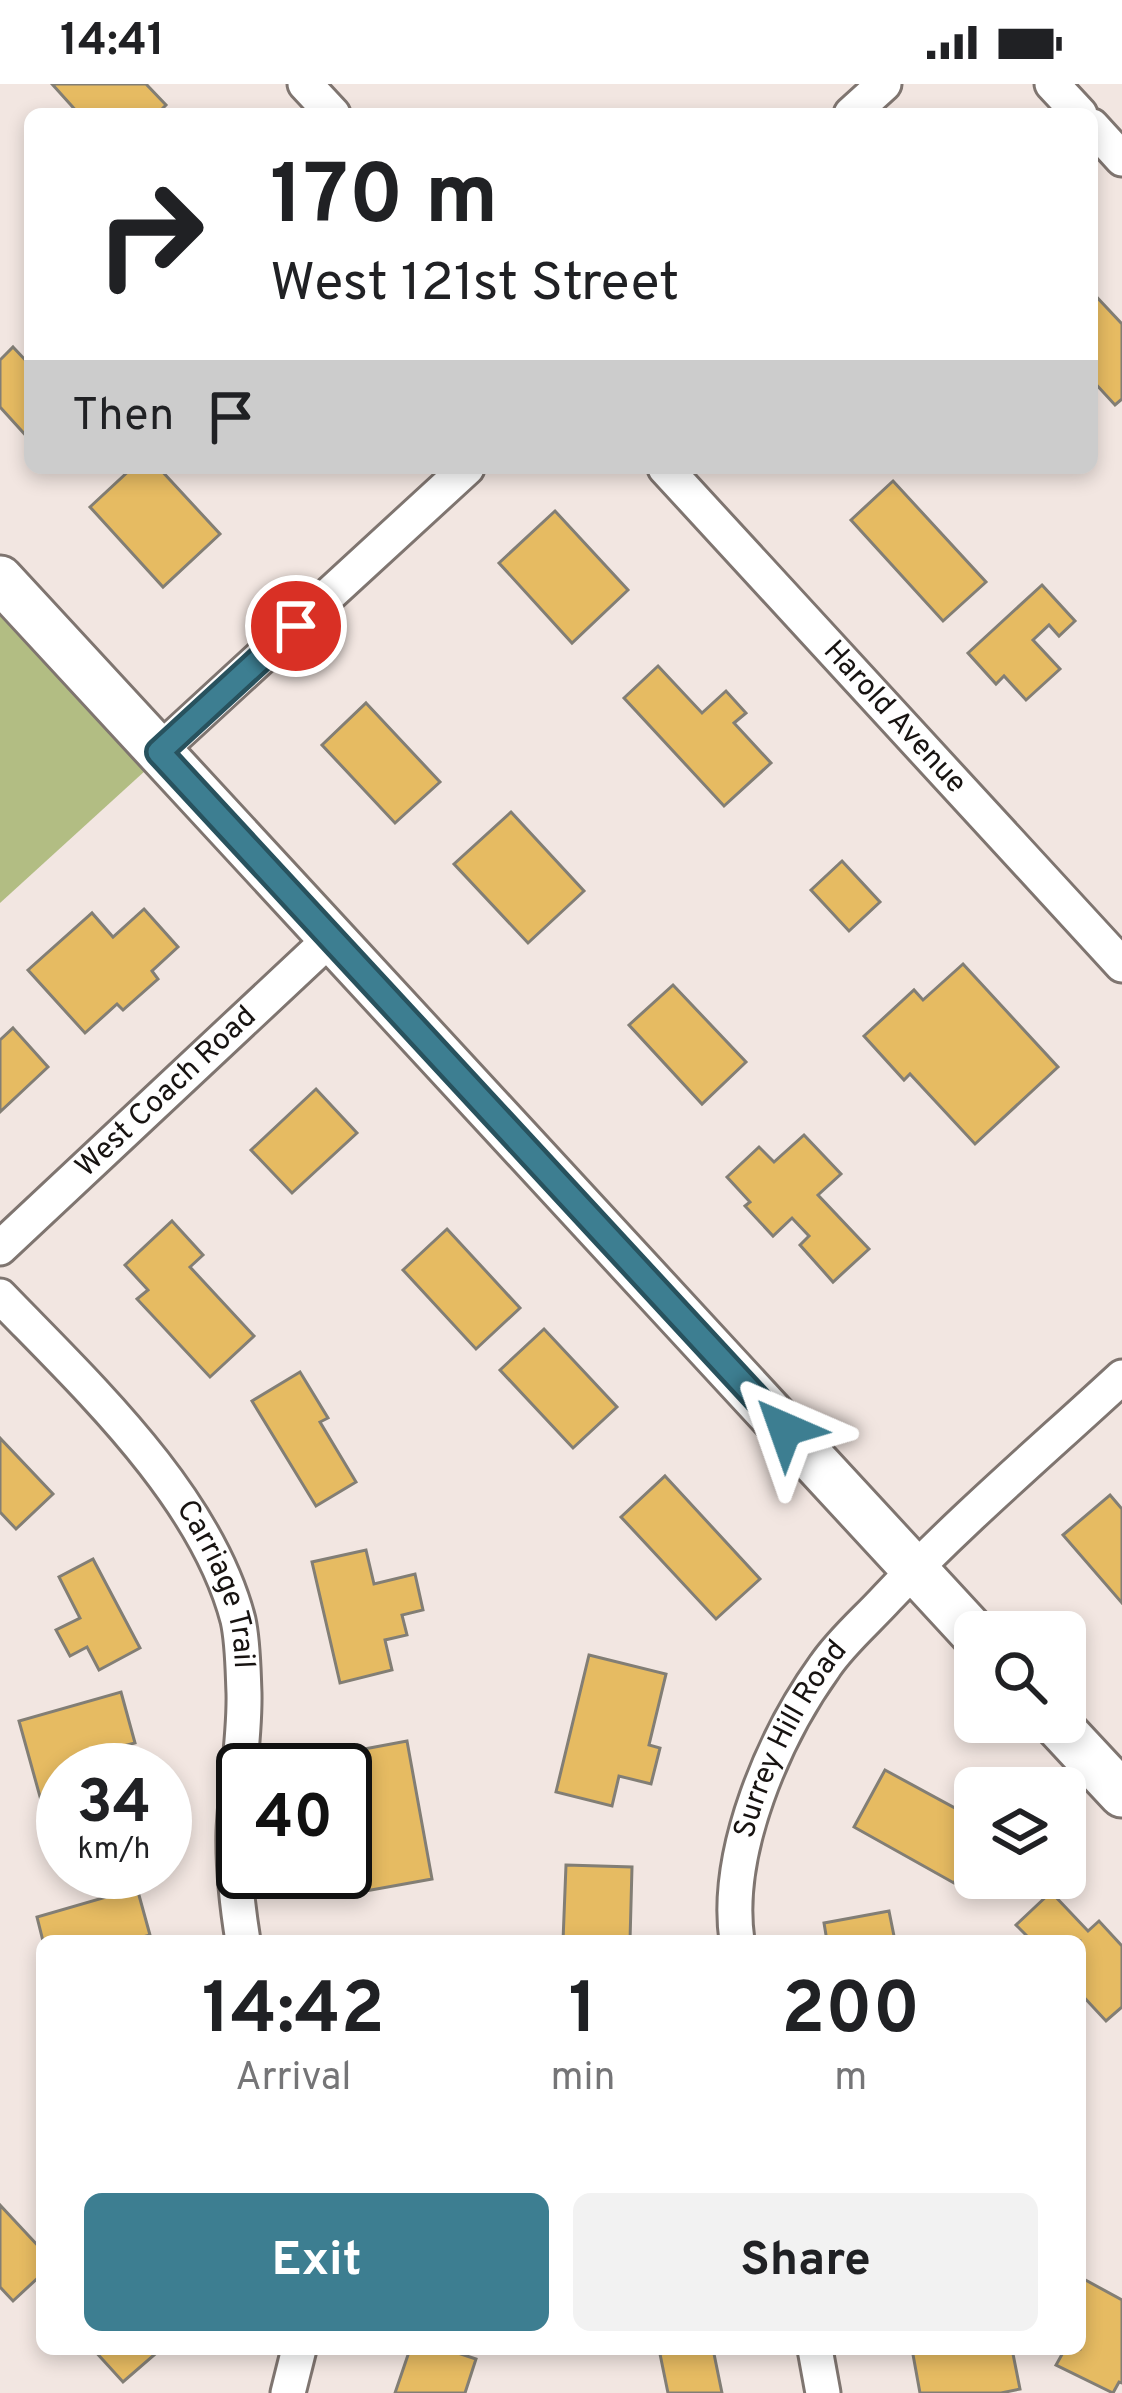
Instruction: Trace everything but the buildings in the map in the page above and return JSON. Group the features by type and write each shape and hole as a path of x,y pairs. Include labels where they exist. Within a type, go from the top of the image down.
{"street":[{"path":"305,84 327,108"},
{"path":"858,108 884,84"},
{"path":"1052,84 1074,108"},
{"path":"1098,133 1122,159"},
{"path":"159,752 460,474"},
{"name":"Harold Avenue","path":"671,474 1122,965"},
{"path":"0,579 954,1612"},
{"name":"West Coach Road","path":"0,1248 331,938"},
{"name":"Carriage Trail","path":"0,1296 105,1405 168,1481 213,1556 238,1621 244,1696 235,1870 242,1935"},
{"name":"Surrey Hill Road","path":"737,1935 736,1872 749,1823 797,1708 828,1661 915,1570 1122,1376"},
{"path":"1075,1743 1122,1794"},
{"path":"288,2393 298,2355"},
{"path":"816,2355 824,2393"}],"green space":[{"path":"0,616 146,770 0,903"}],"route":[{"path":"296,626 159,752 785,1429"}]}
